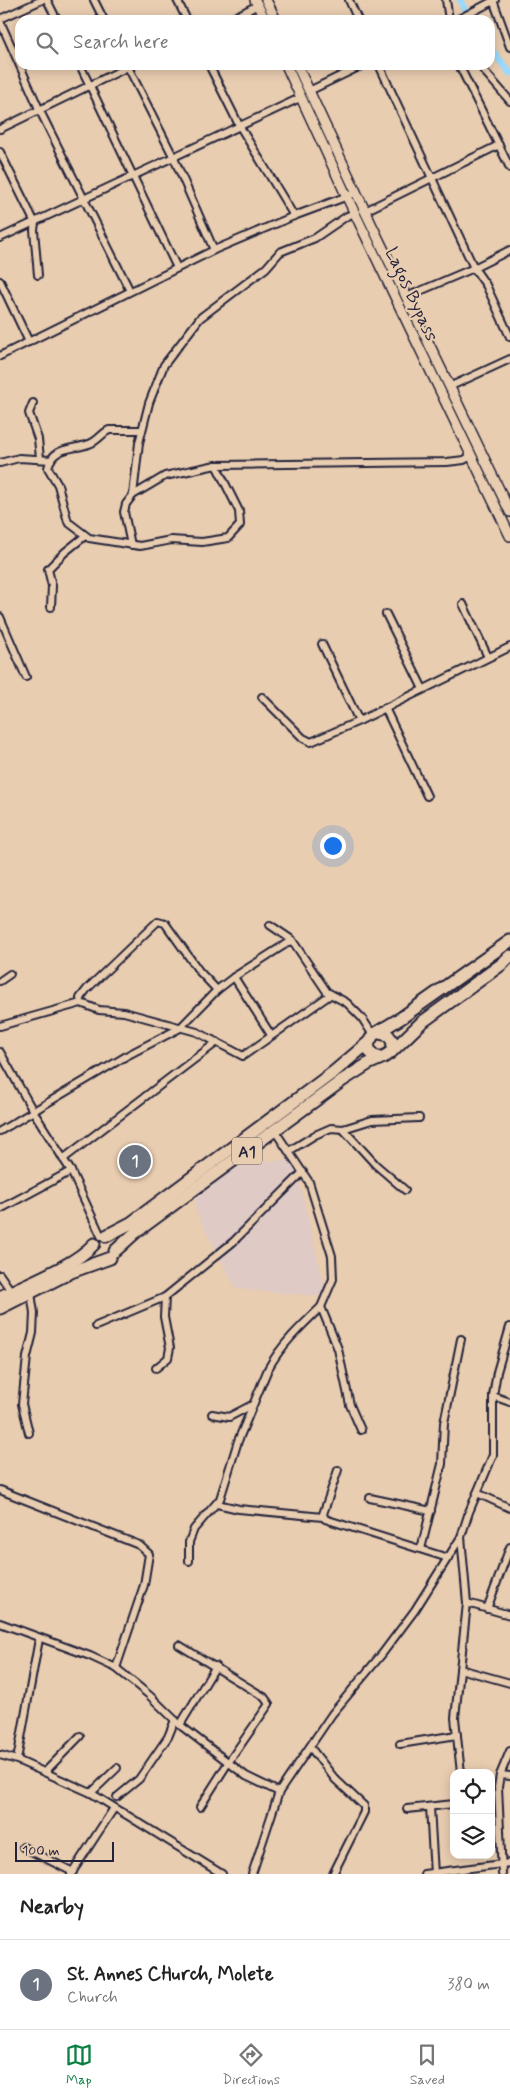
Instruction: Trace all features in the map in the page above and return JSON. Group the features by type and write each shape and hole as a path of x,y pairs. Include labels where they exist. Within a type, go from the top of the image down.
{"highway":[{"path":"491,956 510,932"},
{"name":"A1","path":"0,1296 69,1262 88,1250 100,1238 131,1223 336,1070 373,1037 510,941"},
{"name":"A1","path":"0,1308 71,1272 112,1254 147,1223 355,1072 388,1054 421,1023 507,960"},
{"path":"384,1033 391,1038 393,1042 388,1054 377,1057 370,1052 373,1037 384,1033"},
{"path":"100,1238 114,1240 112,1254 101,1257 97,1254 100,1238"}],"main road":[{"path":"266,0 274,15"},
{"path":"257,3 263,15"},
{"name":"Lagos Bypass","path":"289,70 306,94"},
{"name":"Lagos Bypass","path":"299,70 306,94 471,456 510,536"},
{"name":"Lagos Bypass","path":"360,212 406,297 510,512"}],"street":[{"path":"15,54 0,20 42,0"},
{"path":"47,0 54,15"},
{"path":"94,0 102,15"},
{"path":"177,0 184,15"},
{"path":"349,0 356,15"},
{"path":"446,0 448,15"},
{"path":"466,15 492,1 508,36 510,47"},
{"path":"237,15 257,3"},
{"path":"22,70 40,111 130,291"},
{"path":"82,70 177,268"},
{"path":"0,129 121,70"},
{"path":"131,70 173,156 214,250"},
{"path":"212,70 239,125 294,216"},
{"path":"0,238 353,70"},
{"path":"381,70 474,268 486,285 510,337"},
{"path":"461,70 510,168"},
{"path":"483,70 510,101"},
{"path":"133,495 136,461 142,430 160,371 200,318 266,268 280,252 315,238 347,216 360,212 433,178 498,145"},
{"path":"0,152 35,223 38,275"},
{"path":"0,356 214,250 294,216 352,195"},
{"path":"406,297 474,268 510,250"},
{"path":"0,281 29,342"},
{"path":"449,387 510,359"},
{"path":"33,403 29,413 38,439 40,458"},
{"path":"142,430 108,430 98,440 83,446 62,449 51,460 48,468 62,494 68,522 85,536 131,545 147,546 171,540 202,542 228,538 240,525 241,516 216,465"},
{"path":"131,545 124,512 129,499 166,476 216,465 447,462 464,460 471,456"},
{"path":"0,463 19,458 51,460"},
{"path":"51,607 52,586 48,569 85,536"},
{"path":"463,604 488,657"},
{"path":"386,614 423,689"},
{"path":"0,617 26,677"},
{"path":"322,644 359,721"},
{"path":"262,697 303,738 311,742 359,721 510,647"},
{"path":"385,708 427,796"},
{"path":"81,1003 80,998 86,989 158,921 165,923 199,971 217,990"},
{"path":"270,925 292,940 323,988 330,995 347,1003 362,1018 373,1037"},
{"path":"0,1131 128,1054 180,1028 217,990 292,940"},
{"path":"0,981 10,974"},
{"path":"234,977 271,1035"},
{"path":"0,1026 81,1003 99,1010 124,1012 197,1032 243,1056 330,995"},
{"path":"63,1159 217,1042"},
{"path":"0,1052 33,1111 71,1171 100,1238"},
{"path":"288,1151 331,1128 343,1129 372,1120 419,1118"},
{"path":"343,1129 376,1165 405,1190"},
{"path":"189,1561 189,1542 194,1529 210,1509 217,1504 222,1494 238,1441 273,1359 297,1330 321,1308 333,1279 332,1256 313,1193 303,1172 275,1131"},
{"path":"0,1209 71,1171"},
{"path":"96,1326 165,1297 233,1242 303,1172"},
{"path":"0,1275 11,1291"},
{"path":"29,1433 22,1404 27,1357 33,1333 34,1313 31,1293"},
{"path":"156,1368 168,1358 170,1348 164,1317 165,1297"},
{"path":"321,1308 338,1349 350,1405 361,1430"},
{"path":"252,1874 279,1792 332,1714 382,1654 414,1610 461,1537 493,1456 493,1396 497,1372 510,1327"},
{"path":"421,1549 442,1464 444,1424 462,1339"},
{"path":"493,1396 510,1402"},
{"path":"212,1414 229,1417 254,1404"},
{"path":"323,1517 338,1470"},
{"path":"0,1490 139,1545 149,1554 144,1585 116,1668"},
{"path":"477,1493 510,1508"},
{"path":"370,1498 431,1510"},
{"path":"217,1504 239,1509 323,1517 448,1558"},
{"path":"461,1537 467,1603 455,1718 461,1769"},
{"path":"487,1609 510,1547"},
{"path":"467,1603 510,1615"},
{"path":"0,1623 39,1639 90,1656 116,1668 177,1722 228,1763 256,1782 279,1792"},
{"path":"17,1760 39,1639"},
{"path":"179,1645 264,1697 269,1704 200,1807"},
{"path":"118,1797 139,1779 216,1666"},
{"path":"460,1669 510,1683"},
{"path":"400,1744 457,1735"},
{"path":"46,1772 80,1736"},
{"path":"310,1747 334,1779 364,1806 364,1812 333,1874"},
{"path":"495,1795 500,1775 510,1751"},
{"path":"0,1754 46,1772 91,1793 222,1874"},
{"path":"91,1793 117,1768"},
{"path":"500,1775 510,1776"},
{"path":"407,1809 450,1804"},
{"path":"430,1807 434,1873"},
{"path":"495,1807 502,1874"},
{"path":"23,1847 72,1873 114,1808"},
{"path":"424,1874 510,1863"}],"shaded area":[{"path":"294,1160 327,1297 236,1289 196,1212 195,1195 239,1162"}],"waterway":[{"path":"460,0 468,15"},
{"path":"495,54 510,73"}],"place":[{"name":"St. Annes CHurch, Molete","path":"135,1161"}]}
